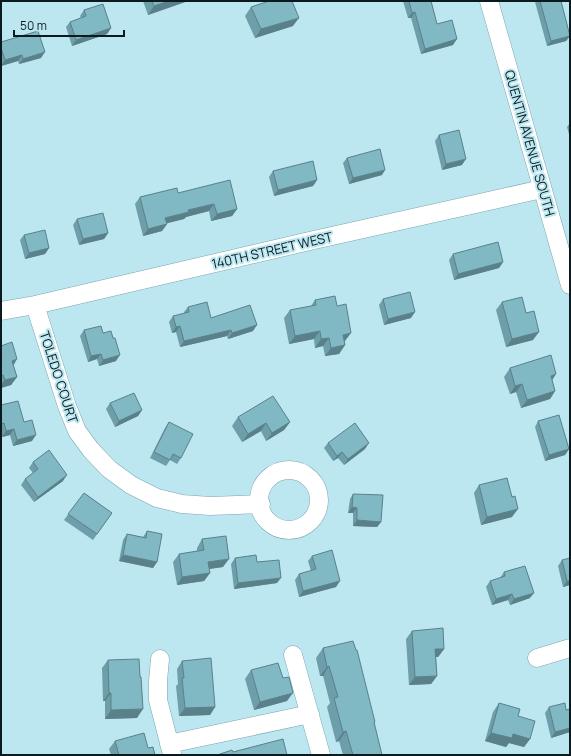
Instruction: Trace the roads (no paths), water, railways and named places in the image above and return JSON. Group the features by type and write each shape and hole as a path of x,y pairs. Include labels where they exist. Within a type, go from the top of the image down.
{"street":[{"name":"QUENTIN AVENUE SOUTH","path":"489,1 570,285"},
{"name":"140TH STREET WEST","path":"1,311 35,305 542,189"},
{"name":"TOLEDO COURT","path":"35,305 67,406 77,431 91,450 109,469 131,485 157,498 182,504 210,506 261,504"},
{"path":"537,658 570,648"},
{"path":"293,655 321,755"},
{"path":"160,659 158,700 171,749 310,714"}]}
